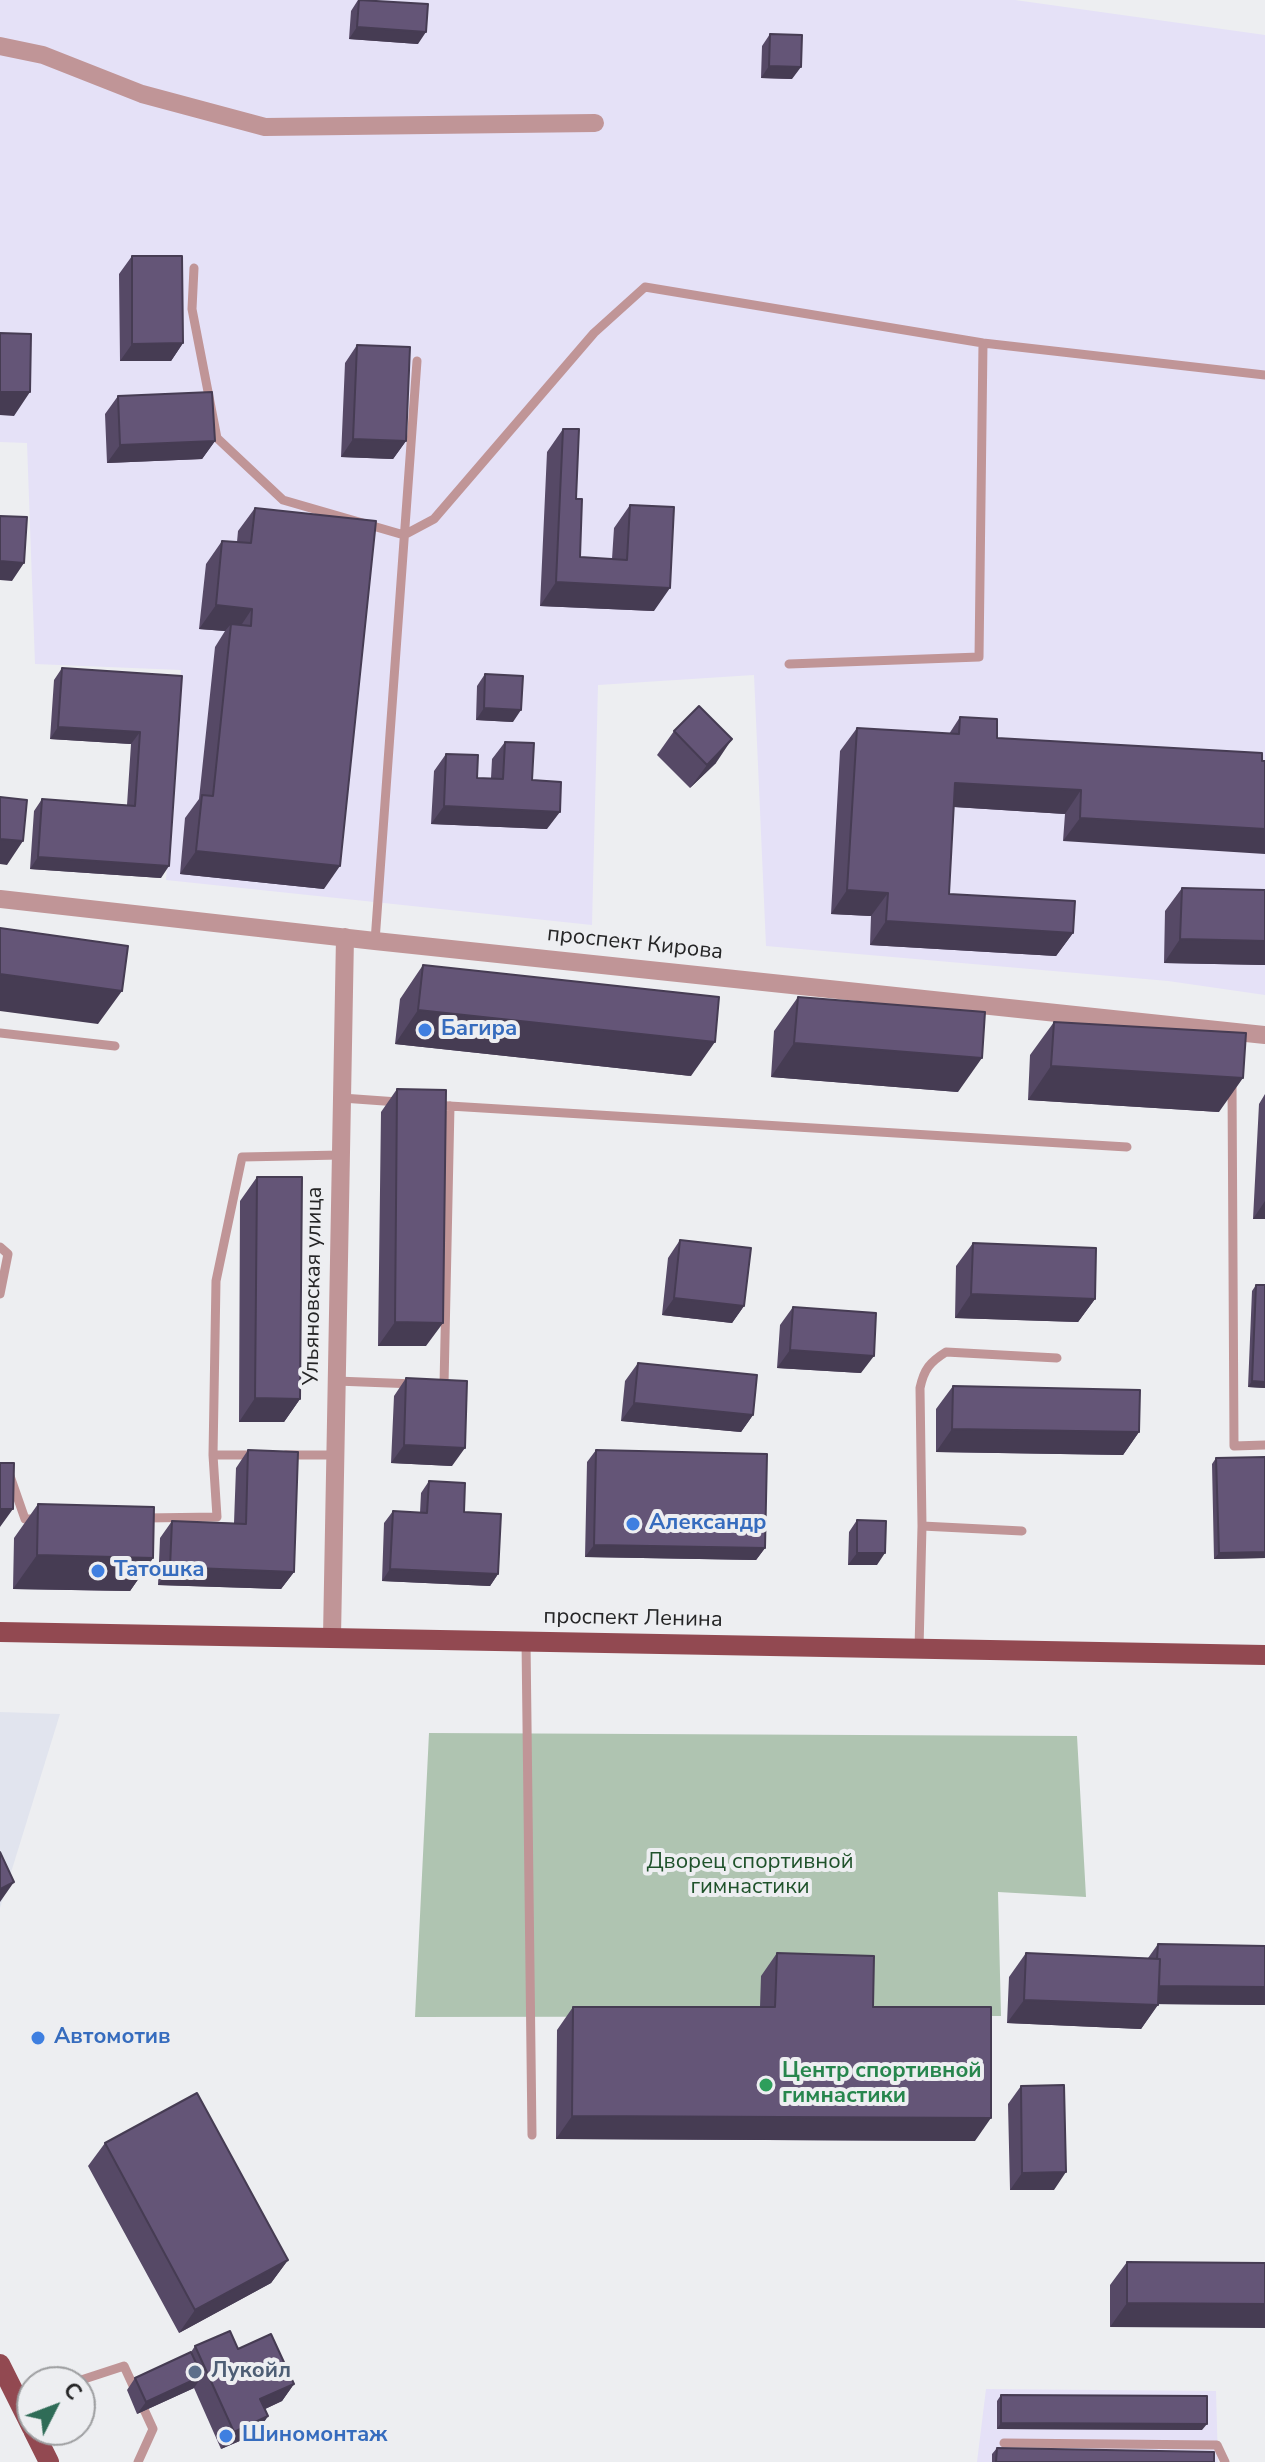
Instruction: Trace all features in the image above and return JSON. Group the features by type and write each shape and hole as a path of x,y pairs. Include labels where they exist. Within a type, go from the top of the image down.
{"main road":[{"name":"проспект Ленина","path":"0,1632 1265,1655"},
{"path":"0,2364 16,2385"}],"street":[{"path":"0,46 43,55 142,94 265,127 595,123"},
{"name":"проспект Кирова","path":"0,899 1232,1039 1265,1035"},
{"name":"Ульяновская улица","path":"332,1636 345,937"}],"lane":[{"path":"194,268 192,309 217,438 283,500 404,535 434,519 594,333 645,287 983,343 1265,375"},
{"path":"789,664 979,657 983,343"},
{"path":"375,941 417,361"},
{"path":"0,1033 115,1046"},
{"path":"1232,1079 1234,1446 1265,1445"},
{"path":"342,1098 404,1102"},
{"path":"419,1104 1127,1147"},
{"path":"336,1381 444,1385 450,1106"},
{"path":"137,1518 217,1517 213,1455 216,1281 242,1157 341,1155"},
{"path":"0,1247 8,1254 0,1294"},
{"path":"919,1649 922,1526 920,1388 923,1374 930,1361 946,1352 1057,1358"},
{"path":"213,1455 259,1455"},
{"path":"274,1455 335,1455"},
{"path":"0,1476 10,1476 25,1519 57,1519"},
{"path":"922,1526 1022,1531"},
{"path":"526,1641 532,2135"},
{"path":"96,2375 124,2366 153,2429 138,2462"},
{"path":"1004,2443 1217,2445 1225,2462"}],"shaded area":[{"path":"0,0 1015,0 1265,35 1265,995 1168,981 766,946 754,675 598,685 592,925 166,880 181,670 35,664 27,443 0,442"},
{"path":"0,1712 60,1714 0,1908"},
{"path":"986,2389 1216,2391 1218,2462 977,2462"}],"green space":[{"name":"Дворец спортивной гимнастики","path":"429,1733 1077,1736 1086,1897 998,1892 1001,2016 415,2017"}],"building":[{"path":"359,0 428,4 426,32 357,27"},
{"path":"770,34 802,35 801,67 769,66"},
{"path":"132,256 182,256 183,343 132,344"},
{"path":"0,333 31,334 30,392 0,392"},
{"path":"357,345 410,347 406,441 353,439"},
{"path":"212,392 215,441 120,445 118,396"},
{"path":"563,429 579,429 576,499 582,499 580,557 627,560 630,505 674,507 670,588 556,582"},
{"path":"255,508 376,521 340,866 196,851 202,795 213,796 231,624 251,626 252,609 216,605 222,541 251,543"},
{"path":"0,516 27,517 24,563 0,561"},
{"path":"62,668 182,676 169,866 38,857 42,799 135,806 140,732 58,727"},
{"path":"485,674 523,676 521,710 484,708"},
{"path":"699,706 732,739 707,765 674,731"},
{"path":"960,717 997,719 997,738 1262,753 1262,761 1265,761 1265,829 1080,818 1081,790 955,783 949,894 1075,901 1073,933 886,921 888,893 847,890 857,728 959,734"},
{"path":"505,742 534,743 532,780 561,782 560,812 444,806 446,754 478,755 477,778 503,779"},
{"path":"0,797 27,800 23,841 0,839"},
{"path":"1182,888 1265,890 1265,941 1180,939"},
{"path":"0,928 128,946 122,991 0,974"},
{"path":"423,965 719,997 715,1042 418,1010"},
{"path":"798,997 985,1012 982,1058 794,1043"},
{"path":"1054,1022 1246,1033 1243,1078 1051,1066"},
{"path":"397,1089 446,1090 443,1323 395,1322"},
{"path":"257,1177 302,1177 300,1399 255,1398"},
{"path":"680,1240 751,1248 744,1306 674,1298"},
{"path":"973,1243 1096,1248 1095,1299 971,1294"},
{"path":"1256,1285 1265,1285 1265,1382 1252,1381"},
{"path":"793,1307 876,1313 874,1356 790,1350"},
{"path":"638,1363 757,1375 753,1415 634,1403"},
{"path":"406,1378 467,1381 465,1448 404,1445"},
{"path":"953,1386 1140,1390 1139,1432 952,1429"},
{"path":"248,1450 298,1452 294,1572 170,1567 172,1521 246,1524"},
{"path":"596,1450 767,1454 765,1548 594,1545"},
{"path":"1265,1457 1265,1552 1219,1553 1216,1458"},
{"path":"0,1463 14,1463 13,1509 0,1509"},
{"path":"429,1481 465,1483 464,1512 501,1514 498,1574 390,1569 393,1511 427,1513"},
{"path":"38,1504 154,1507 153,1558 37,1555"},
{"path":"857,1520 886,1521 885,1553 857,1553"},
{"path":"0,1852 14,1882 0,1889"},
{"path":"1158,1944 1265,1946 1265,1987 1159,1986"},
{"name":"Центр спортивной гимнастики","path":"777,1953 874,1956 873,2007 991,2007 991,2118 572,2116 573,2007 775,2007"},
{"path":"1026,1953 1160,1959 1158,2005 1024,2000"},
{"path":"1064,2085 1066,2172 1022,2173 1021,2086"},
{"path":"197,2093 288,2260 195,2310 105,2143"},
{"path":"1127,2262 1265,2263 1265,2304 1127,2303"},
{"path":"230,2331 238,2349 271,2334 294,2384 260,2399 268,2416 234,2432 195,2346"},
{"path":"191,2352 202,2376 146,2402 135,2378"},
{"path":"1001,2395 1207,2396 1207,2424 1001,2423"},
{"path":"997,2448 1214,2452 1214,2462 996,2462"}],"place":[{"name":"Багира","path":"425,1030"},
{"name":"Александр","path":"633,1524"},
{"name":"Татошка","path":"98,1571"},
{"name":"Автомотив","path":"38,2038"},
{"name":"Центр спортивной гимнастики","path":"766,2085"},
{"name":"Лукойл","path":"195,2372"},
{"name":"Шиномонтаж","path":"226,2436"}]}
